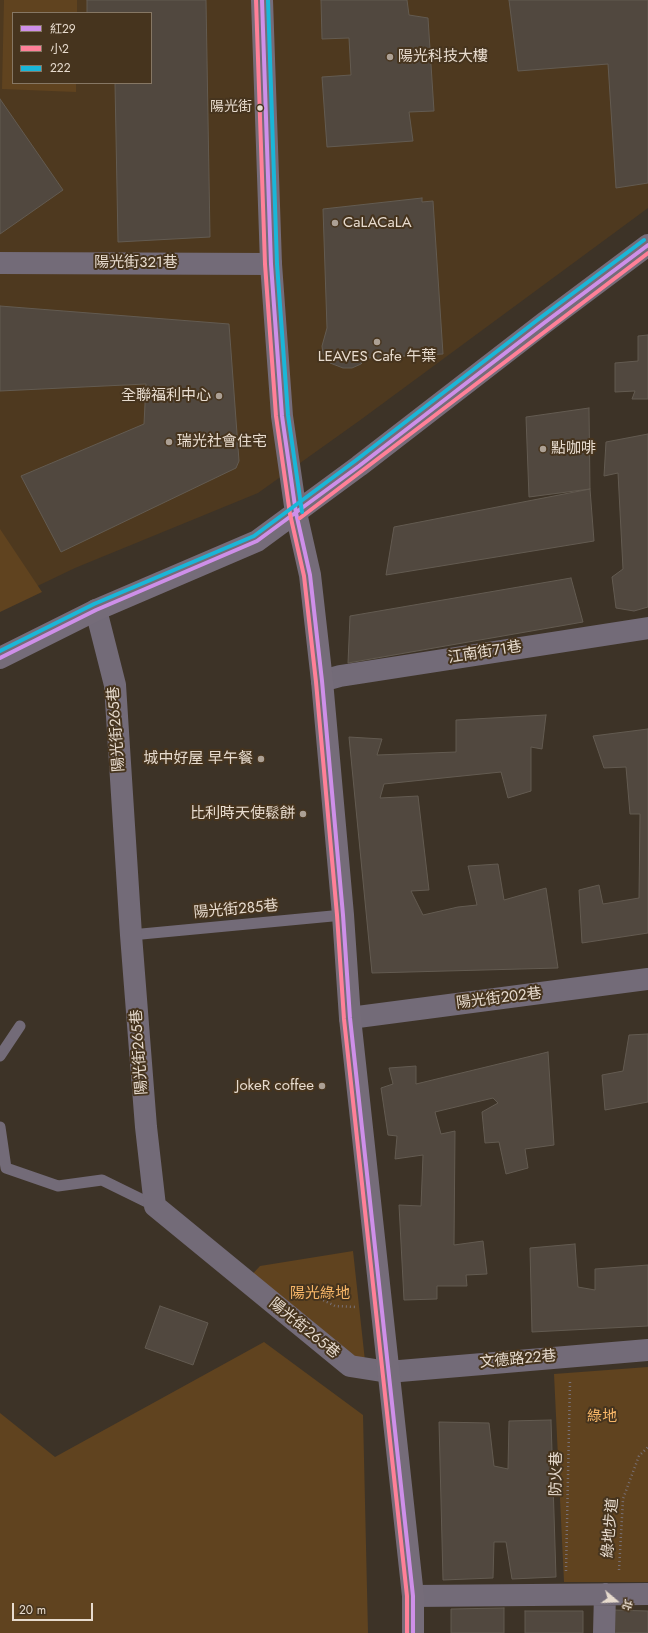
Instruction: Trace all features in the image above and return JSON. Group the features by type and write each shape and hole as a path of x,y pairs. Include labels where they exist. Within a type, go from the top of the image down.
{"street":[{"path":"262,0 271,264 282,416 296,513 310,575 322,681 343,916 350,1018 413,1596 413,1633"},
{"path":"0,658 96,610 258,541 359,466 544,323 648,245"},
{"name":"陽光街321巷","path":"0,263 271,264"},
{"name":"陽光街265巷","path":"96,610 115,685 131,935 146,1127 155,1206 350,1366 388,1372"},
{"name":"江南街71巷","path":"322,681 340,676 648,628"},
{"name":"陽光街202巷","path":"350,1018 648,979"},
{"name":"文德路22巷","path":"388,1372 570,1355 648,1350"},
{"path":"604,1633 611,1594"},
{"path":"413,1596 648,1594"}],"lane":[{"name":"陽光街285巷","path":"131,935 343,916"},
{"path":"0,1056 20,1026"},
{"path":"0,1127 6,1168 58,1186 102,1180 155,1206"}],"path":[{"path":"273,1303 296,1291 309,1293 335,1306 347,1308 359,1307"},
{"name":"防火巷","path":"565,1594 570,1355"},
{"name":"綠地步道","path":"611,1594 623,1499 639,1456 648,1447"}],"shaded area":[{"path":"0,0 648,0 648,208 359,421 258,493 75,568 0,604"}],"green space":[{"path":"4,0 77,0 77,12 12,12 12,84 76,84 76,92 2,89"},
{"path":"0,529 42,592 0,612"},
{"name":"陽光綠地","path":"353,1251 365,1361 350,1366 246,1281 260,1266"},
{"path":"264,1342 363,1415 368,1633 0,1633 0,1413 55,1457"},
{"name":"綠地","path":"648,1367 648,1582 564,1582 554,1374"}],"building":[{"path":"87,0 206,0 210,237 118,242 115,84 152,84 152,12 87,12"},
{"name":"陽光科技大樓","path":"321,0 407,0 409,15 428,18 434,111 409,112 413,141 327,147 322,77 351,75 349,38 322,39"},
{"path":"509,0 648,0 648,183 616,188 608,64 518,71"},
{"path":"0,99 63,190 0,234"},
{"path":"422,198 422,202 433,201 443,354 367,358 361,364 352,368 343,368 330,363 323,354 322,346 327,328 323,209"},
{"name":"瑞光社會住宅","path":"0,306 229,324 239,461 236,468 61,552 21,476 144,424 146,384 0,391"},
{"path":"648,335 648,399 632,399 635,391 615,392 615,363 638,361 638,336"},
{"path":"589,408 590,489 529,497 526,417"},
{"path":"648,434 648,607 634,611 616,608 612,577 623,569 618,473 604,476 606,442"},
{"path":"590,489 594,541 386,575 394,527"},
{"path":"571,578 583,622 348,663 350,616"},
{"path":"546,715 542,749 531,747 531,791 508,798 501,772 384,784 380,798 418,796 429,890 411,891 423,915 458,907 477,905 468,866 498,864 504,900 546,888 558,968 372,973 349,737 382,739 377,755 456,752 456,720"},
{"path":"648,729 648,933 582,943 579,890 599,885 603,904 639,898 640,814 630,814 626,767 604,768 593,736"},
{"path":"648,1034 648,1102 605,1110 602,1075 623,1071 629,1035"},
{"path":"548,1052 554,1145 525,1149 528,1168 506,1174 499,1142 485,1143 482,1112 498,1103 493,1098 435,1112 441,1134 455,1131 454,1245 483,1241 487,1274 466,1275 467,1286 437,1286 437,1299 404,1300 399,1205 421,1206 423,1155 395,1159 397,1136 388,1135 381,1088 393,1084 389,1068 416,1066 416,1084"},
{"path":"575,1244 578,1287 595,1290 595,1269 648,1265 648,1326 532,1332 530,1248"},
{"path":"160,1306 208,1323 193,1365 145,1348"},
{"path":"551,1420 556,1577 512,1579 506,1542 494,1542 493,1578 443,1580 439,1422 489,1423 494,1466 508,1469 509,1421"},
{"path":"504,1608 504,1633 451,1633 451,1609"},
{"path":"612,1610 648,1611 648,1633 612,1633"},
{"path":"525,1611 583,1611 583,1633 525,1633"}],"transit line":[{"name":"小2","path":"256,0 265,264 276,416 290,514 304,576 316,682 337,915 344,1019 407,1596 407,1633"},
{"name":"紅29","path":"262,0 271,264 282,416 296,513 310,575 322,681 343,915 350,1018 413,1596 413,1633"},
{"name":"222","path":"268,0 277,264 288,415 302,512"},
{"name":"222","path":"0,651 94,604 254,536 355,461 540,318 644,240"},
{"name":"紅29","path":"0,658 96,610 257,541 359,466 544,323 648,245"},
{"name":"小2","path":"300,518 648,253"}],"place":[{"name":"陽光科技大樓","path":"390,57"},
{"name":"陽光街","path":"260,108"},
{"name":"CaLACaLA","path":"335,223"},
{"name":"LEAVES Cafe 午葉","path":"377,342"},
{"name":"全聯福利中心","path":"219,396"},
{"name":"瑞光社會住宅","path":"169,442"},
{"name":"點咖啡","path":"543,449"},
{"name":"城中好屋 早午餐","path":"261,759"},
{"name":"比利時天使鬆餅","path":"303,814"},
{"name":"JokeR coffee","path":"322,1086"}]}
